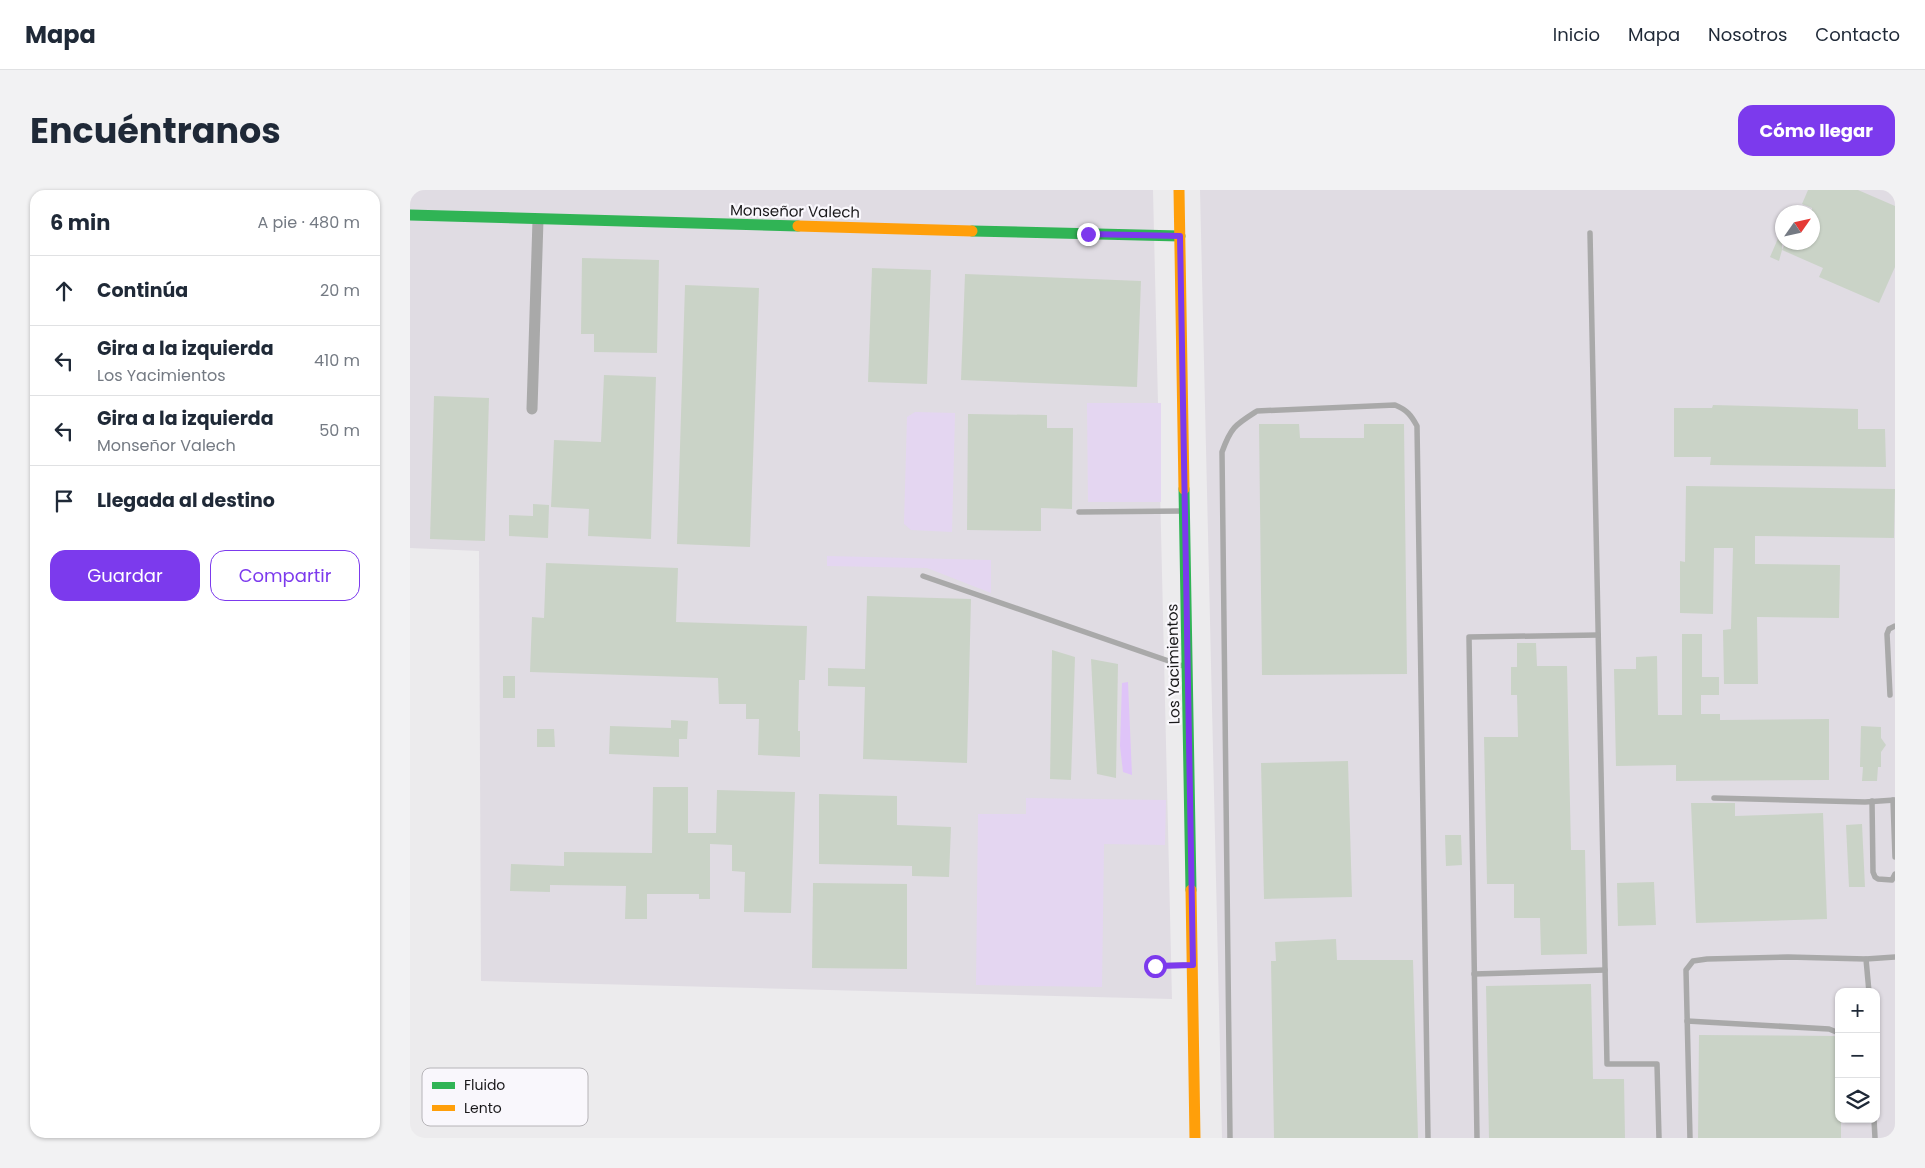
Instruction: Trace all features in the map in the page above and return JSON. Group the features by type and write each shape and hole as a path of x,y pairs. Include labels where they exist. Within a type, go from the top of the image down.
{"street":[{"name":"Los Yacimientos","path":"1179,190 1195,1138"},
{"name":"Monseñor Valech","path":"410,215 538,220 1180,236"},
{"path":"532,409 538,220"}],"lane":[{"path":"1590,233 1607,1064 1657,1064 1659,1138"},
{"path":"1230,1138 1222,452 1229,432 1256,411 1395,405 1405,409 1412,415 1416,426 1428,1138"},
{"path":"1079,512 1185,512"},
{"path":"923,576 1188,667"},
{"path":"1890,695 1888,634 1889,629 1895,626"},
{"path":"1477,1138 1469,637 1598,635"},
{"path":"1714,798 1894,800 1895,857"},
{"path":"1872,801 1874,877 1892,880 1895,874"},
{"path":"1690,1138 1686,970 1693,961 1706,959 1866,959 1895,957"},
{"path":"1866,959 1868,988"},
{"path":"1155,966 1193,965"},
{"path":"1474,974 1605,970"},
{"path":"1687,1021 1835,1032"},
{"path":"1874,1123 1875,1138"}],"shaded area":[{"path":"410,190 1153,190 1172,999 481,981 479,551 410,548"},
{"path":"1200,190 1895,190 1895,1138 1222,1138"},
{"path":"1087,403 1161,403 1161,502 1088,502"},
{"path":"915,412 955,413 952,532 911,530 904,524 907,417"},
{"path":"827,556 991,560 991,593 927,568 827,566"},
{"path":"1128,682 1132,775 1123,772 1120,746 1122,683"},
{"path":"1026,798 1166,800 1165,845 1104,844 1102,987 976,985 978,814 1026,814"}],"building":[{"path":"1808,190 1858,190 1895,206 1895,267 1879,303 1819,277 1823,268 1782,250 1820,250 1820,205 1802,204"},
{"path":"1775,245 1775,250 1782,250 1779,261 1770,257"},
{"path":"582,258 659,260 657,353 594,352 594,334 581,334"},
{"path":"872,268 931,270 927,384 868,382"},
{"path":"965,274 1141,281 1137,387 961,380"},
{"path":"685,285 759,288 750,547 677,544"},
{"path":"604,375 656,377 651,539 588,536 589,509 551,507 554,440 601,442"},
{"path":"434,396 489,398 485,541 430,539"},
{"path":"1713,405 1858,409 1858,429 1885,429 1886,467 1710,465 1711,457 1674,457 1674,408 1712,408"},
{"path":"968,414 1047,415 1047,428 1073,428 1072,509 1041,508 1041,531 967,530"},
{"path":"1259,424 1299,424 1300,438 1364,438 1364,424 1404,424 1407,674 1262,675"},
{"path":"1686,486 1895,489 1894,538 1755,536 1755,564 1840,565 1839,618 1757,617 1758,684 1724,684 1723,630 1731,629 1733,548 1714,548 1713,614 1680,613 1680,561 1685,562"},
{"path":"533,504 549,505 548,538 509,536 509,515 533,516"},
{"path":"546,563 678,568 676,622 807,626 805,680 799,680 798,731 800,731 800,757 758,755 759,719 746,719 746,704 719,704 718,678 530,672 532,617 544,618"},
{"path":"867,596 971,599 967,763 863,759 865,687 828,686 828,668 865,669"},
{"path":"1682,634 1702,634 1702,677 1719,677 1719,695 1701,695 1701,714 1720,714 1720,720 1829,719 1829,780 1676,781 1676,765 1616,766 1614,669 1636,669 1636,657 1657,656 1658,715 1682,715"},
{"path":"1517,643 1536,643 1537,666 1567,666 1571,850 1585,850 1587,954 1541,955 1540,918 1514,918 1514,884 1487,884 1484,737 1518,737 1517,695 1511,695 1511,667 1517,667"},
{"path":"1052,650 1075,657 1071,780 1050,779"},
{"path":"1091,659 1118,664 1116,778 1097,774"},
{"path":"503,676 515,676 515,698 503,698"},
{"path":"671,720 688,721 687,739 679,739 679,757 609,754 610,726 671,728"},
{"path":"1861,726 1881,727 1881,738 1886,745 1881,752 1881,767 1878,767 1877,781 1862,781 1863,767 1860,767"},
{"path":"537,729 554,729 555,747 537,747"},
{"path":"1348,761 1352,897 1264,899 1261,763"},
{"path":"653,787 688,787 688,833 716,833 717,790 795,792 791,913 744,912 745,872 732,871 732,845 710,844 710,899 699,899 699,894 647,894 647,919 625,919 626,886 550,885 550,892 510,891 511,864 564,866 564,852 652,853"},
{"path":"819,794 897,796 897,825 951,827 949,877 912,876 912,866 819,864"},
{"path":"1691,803 1735,803 1735,816 1823,813 1827,919 1696,923"},
{"path":"1862,824 1865,887 1849,887 1846,825"},
{"path":"1445,835 1461,835 1462,865 1446,866"},
{"path":"1654,882 1656,925 1618,926 1617,883"},
{"path":"813,883 907,884 907,969 812,968"},
{"path":"1336,939 1337,960 1413,960 1418,1138 1274,1138 1271,961 1276,961 1275,942"},
{"path":"1591,984 1593,1079 1624,1079 1625,1138 1489,1138 1486,986"},
{"path":"1699,1035 1835,1036 1835,1123 1841,1123 1841,1138 1698,1138"}],"traffic: fast":[{"path":"410,215 798,226"},
{"path":"972,231 1180,236"},
{"path":"1184,489 1191,890"}],"traffic: slow":[{"path":"1179,190 1184,489"},
{"path":"798,226 972,231"},
{"path":"1191,890 1195,1138"}],"route":[{"path":"1088,234 1180,236 1193,965 1155,966"}]}
